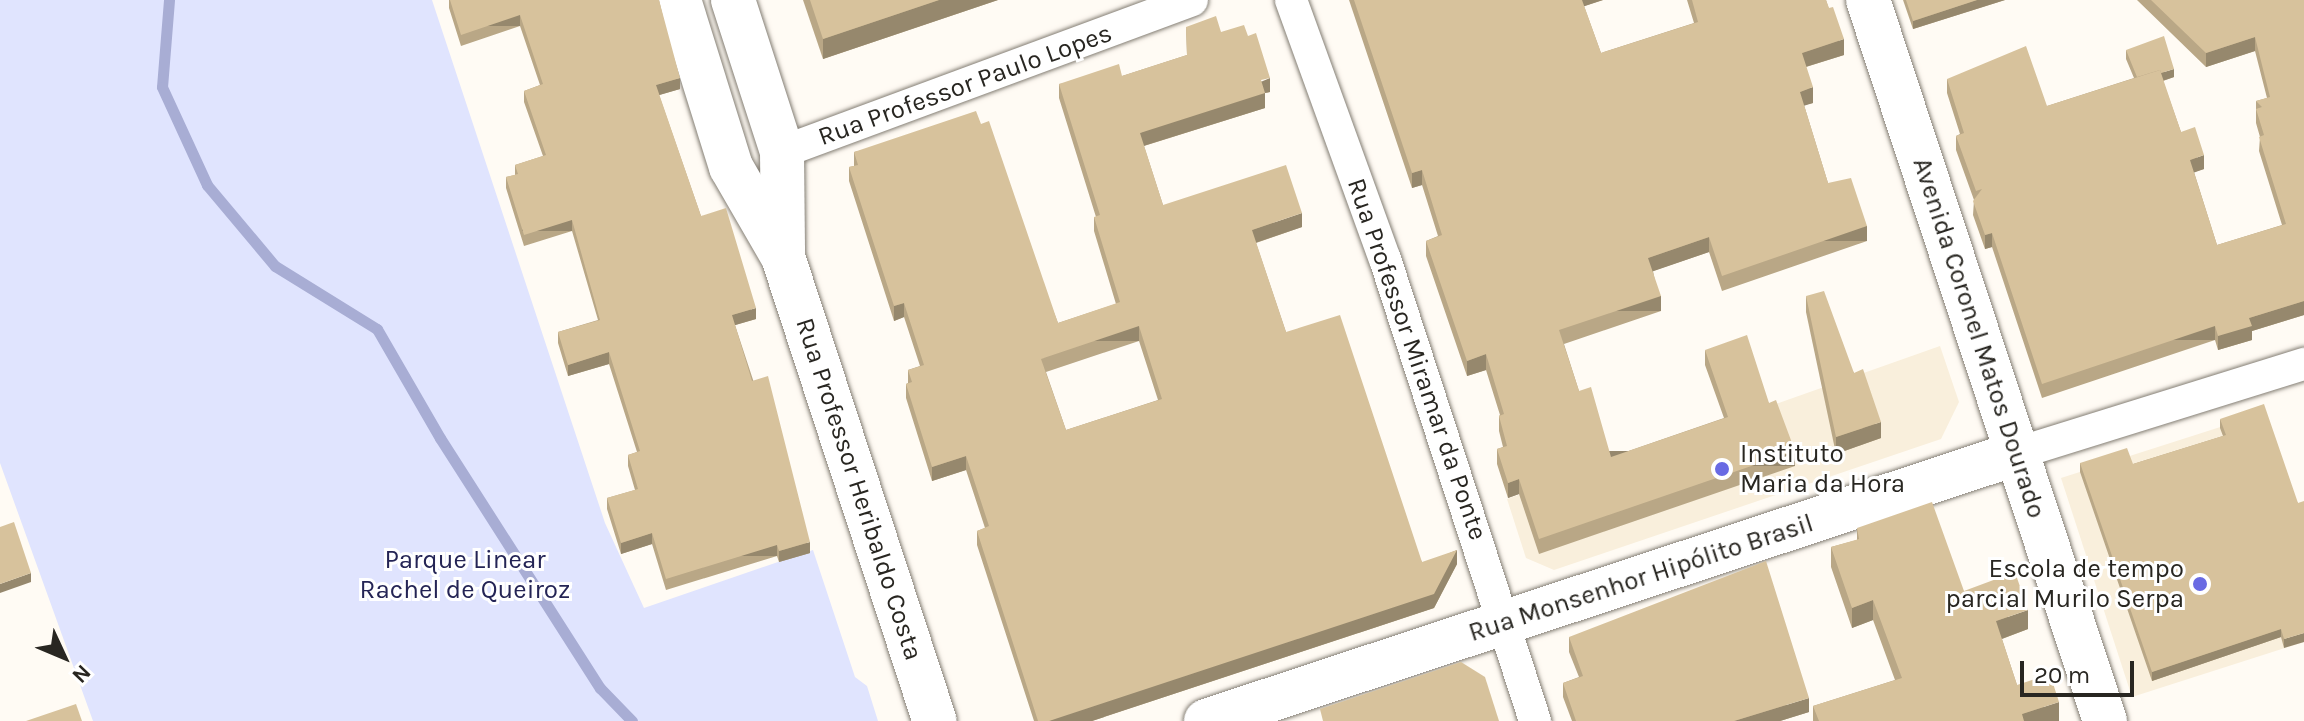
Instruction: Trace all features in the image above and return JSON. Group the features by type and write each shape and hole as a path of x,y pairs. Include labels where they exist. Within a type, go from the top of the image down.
{"main road":[{"name":"Rua Professor Heribaldo Costa","path":"679,0 731,167 783,257 935,721"},
{"name":"Rua Professor Heribaldo Costa","path":"733,0 782,152 783,257"},
{"name":"Avenida Coronel Matos Dourado","path":"1868,0 2105,721"},
{"name":"Rua Monsenhor Hipólito Brasil","path":"1206,721 2018,453"}],"street":[{"name":"Rua Professor Paulo Lopes","path":"782,152 1192,0"},
{"name":"Rua Professor Miramar da Ponte","path":"1291,0 1385,259 1507,623 1535,721"},
{"name":"Rua Monsenhor Hipólito Brasil","path":"2018,453 2304,364"}],"shaded area":[{"name":"Instituto Maria da Hora","path":"1940,346 1959,402 1941,439 1554,570 1526,558 1507,499"},
{"name":"Escola de tempo parcial Murilo Serpa","path":"2264,413 2304,526 2304,642 2132,697 2061,478"}],"green space":[{"name":"Parque Linear Rachel de Queiroz","path":"0,0 432,0 605,523 644,608 813,550 855,677 867,686 878,721 93,721 0,463"}],"building":[{"path":"450,0 659,0 680,78 656,85 701,216 726,208 756,308 732,315 752,381 768,376 810,542 779,551 777,545 666,579 652,533 621,543 607,498 638,489 628,455 640,451 609,352 568,365 558,332 600,320 572,220 524,235 506,177 518,174 515,165 546,155 524,91 543,84 520,15 461,35"},
{"path":"810,0 939,0 823,39"},
{"path":"1354,0 1582,0 1601,53 1698,22 1692,0 1826,0 1829,8 1833,7 1844,39 1802,53 1813,87 1800,92 1828,183 1851,178 1867,226 1722,276 1709,237 1648,258 1661,296 1559,330 1579,391 1591,387 1611,457 1728,417 1705,350 1747,335 1769,403 1776,400 1795,451 1539,539 1519,479 1508,483 1497,449 1507,446 1499,416 1504,414 1486,354 1467,361 1426,241 1442,235 1422,170 1412,173"},
{"path":"1906,0 1977,0 1913,21"},
{"path":"2151,0 2304,0 2304,301 2249,318 2252,326 2218,336 2215,326 2042,384 1992,233 1985,235 1973,201 1982,189 1976,191 1956,136 1964,133 1947,79 2026,46 2047,106 2160,70 2181,132 2195,127 2204,155 2190,160 2217,245 2286,224 2259,137 2264,135 2256,109 2262,107 2256,101 2270,97 2255,37 2206,53"},
{"path":"1216,16 1221,32 1244,25 1248,36 1256,33 1270,78 1261,80 1265,93 1140,133 1163,205 1286,165 1302,213 1252,230 1286,332 1340,315 1422,562 1457,550 1434,594 1049,721 1038,721 977,531 989,526 966,456 932,467 906,384 912,382 908,370 924,365 904,303 894,306 849,167 858,165 854,152 976,111 981,124 989,121 1058,323 1120,302 1094,217 1100,215 1059,84 1119,64 1122,76 1187,55 1186,27","holes":["1139,326 1162,399 1066,430 1041,359"]},
{"path":"2164,36 2174,69 2137,77 2126,50"},
{"path":"1824,291 1854,373 1863,369 1881,422 1836,437 1806,296"},
{"name":"Escola de tempo parcial Murilo Serpa","path":"2264,404 2298,503 2304,501 2304,633 2284,639 2281,629 2152,672 2080,463 2127,448 2133,464 2226,435 2220,419"},
{"path":"1932,502 1964,591 2015,572 2028,610 1996,621 2017,685 2050,674 2059,702 2022,714 2024,721 1819,721 1813,706 1902,678 1873,600 1852,608 1831,547 1859,539 1857,528"},
{"path":"14,522 31,573 0,584 0,527"},
{"path":"1766,561 1809,698 1734,721 1576,721 1563,683 1583,676 1569,637"},
{"path":"1461,662 1485,677 1499,721 1323,721 1320,709"},
{"path":"76,704 82,721 26,721"}],"waterway":[{"path":"169,0 162,87 207,185 275,266 377,329 440,438 600,688 632,721"}],"place":[{"name":"Instituto Maria da Hora","path":"1722,469"},
{"name":"Escola de tempo parcial Murilo Serpa","path":"2200,584"}]}
